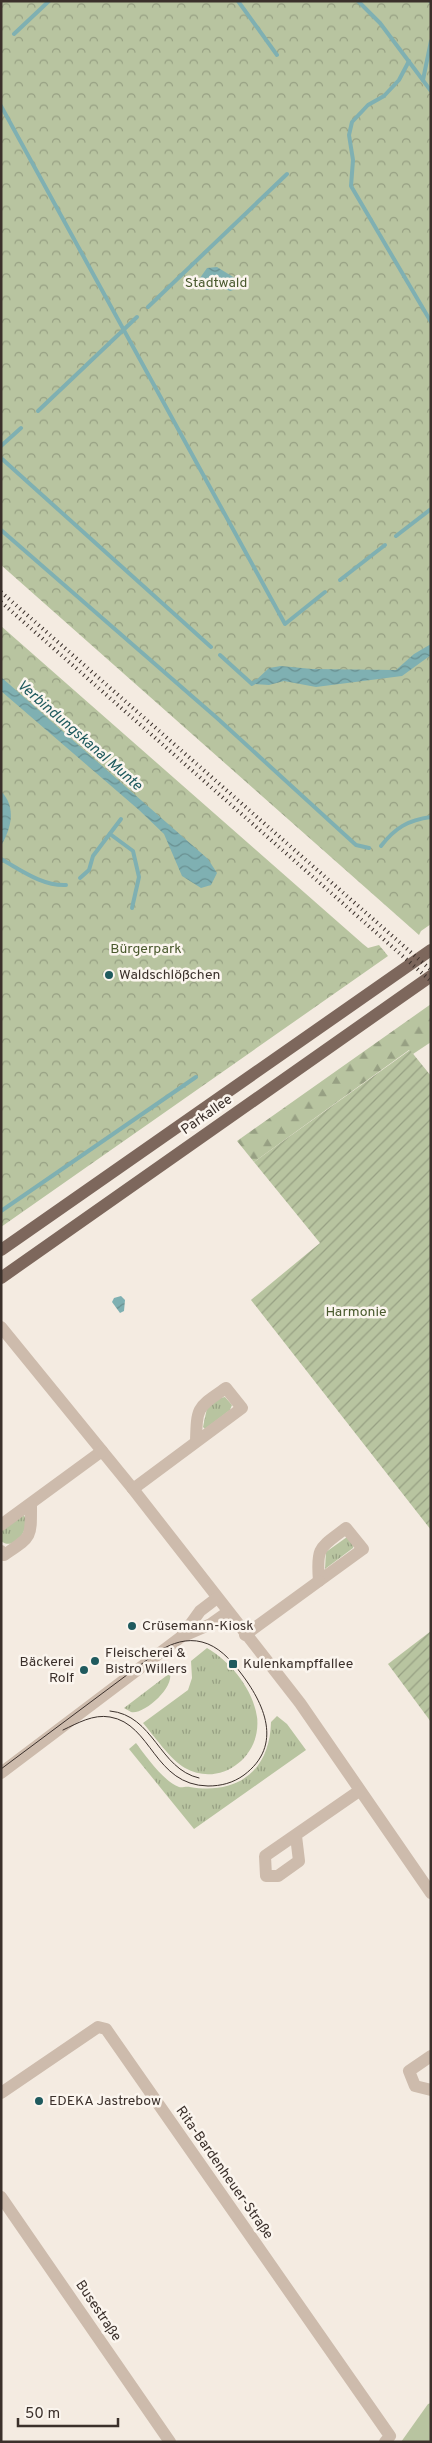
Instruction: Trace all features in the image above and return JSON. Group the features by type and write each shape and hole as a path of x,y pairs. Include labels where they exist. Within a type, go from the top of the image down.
{"main road":[{"name":"Parkallee","path":"1,1250 431,950"},
{"name":"Parkallee","path":"1,1278 431,976"}],"street":[{"path":"1,1327 133,1489 300,1703 431,1893"},
{"path":"133,1489 196,1441"},
{"path":"1,1525 31,1505 102,1451"},
{"path":"1,1551 4,1555 28,1539 31,1530 31,1505"},
{"path":"246,1635 319,1581"},
{"path":"181,1637 200,1611 217,1598"},
{"path":"1,1773 181,1637 211,1624 228,1612"},
{"path":"296,1836 359,1791"},
{"name":"Rita-Bardenheuer-Straße","path":"1,2093 98,2027 106,2030 387,2439"},
{"path":"431,2056 409,2071 415,2086 431,2090"},
{"name":"Busestraße","path":"2,2201 170,2442"}],"green space":[{"name":"Stadtwald","path":"1,1 431,1 431,924 421,931 419,935 1,565"},
{"name":"Bürgerpark","path":"1,626 363,944 368,948 379,945 388,956 1,1227"},
{"path":"431,1004 431,1042 413,1054 409,1050 254,1162 237,1141"},
{"name":"Harmonie","path":"410,1050 431,1076 431,1530 251,1300 320,1243 254,1162"},
{"path":"225,1397 232,1405 230,1410 205,1429 203,1427 207,1408 220,1398"},
{"path":"24,1515 26,1520 25,1526 20,1537 11,1543 6,1544 1,1541 1,1531"},
{"path":"347,1537 354,1544 353,1548 325,1569 326,1552"},
{"path":"431,1631 431,1722 388,1664"},
{"path":"207,1648 224,1660 239,1677 251,1696 257,1717 257,1731 253,1745 246,1756 236,1765 212,1774 198,1773 185,1768 168,1754 143,1723 188,1690 192,1678 191,1661"},
{"path":"170,1673 170,1679 163,1693 150,1705 137,1712 131,1712 124,1708"},
{"path":"277,1716 287,1724 306,1750 194,1829 129,1749 136,1743 161,1774 179,1787 207,1789 222,1787 236,1783 248,1776 257,1766 265,1754 271,1722"},
{"path":"431,2403 431,2442 401,2442 428,2404"}],"water":[{"path":"217,267 238,280 236,289 230,291 224,288 207,290 201,286 200,278 207,268"},
{"path":"431,644 431,655 402,676 316,687 284,681 269,685 252,684 269,668 281,666 312,669 396,670 414,654"},
{"path":"1,677 208,859 217,873 211,885 201,888 182,876 164,834 139,810 1,691"},
{"path":"1,791 9,804 11,818 1,846"},
{"path":"121,1296 125,1300 124,1311 120,1313 112,1302 114,1298"}],"waterway":[{"path":"14,34 49,1"},
{"path":"238,1 277,55"},
{"path":"358,1 380,23 431,91"},
{"path":"423,80 431,41"},
{"path":"409,61 399,80 384,96 368,105 352,122 349,135 353,160 351,186 431,322"},
{"path":"1,106 285,624 325,592"},
{"path":"148,307 287,174"},
{"path":"38,411 137,317"},
{"path":"1,446 21,428"},
{"path":"1,458 211,647"},
{"path":"396,536 431,509"},
{"path":"1,530 217,718 356,845 369,848"},
{"path":"340,580 385,545"},
{"path":"220,655 252,684 256,681"},
{"path":"381,846 391,834 403,826 415,820 431,817"},
{"path":"80,878 89,870 93,856 121,819"},
{"path":"110,834 133,851 139,877 132,908"},
{"path":"1,859 40,880 57,885 66,885"},
{"path":"1,1211 196,1077"}],"tram line":[{"path":"1,1769 159,1651 185,1641 208,1644 228,1658 236,1667 249,1684 262,1710 267,1737 264,1751 256,1763 244,1775 227,1784 208,1786 190,1783 176,1776 164,1766 145,1742 124,1722 104,1716 86,1720 63,1730"},
{"path":"110,1711 125,1715 137,1722 174,1764 185,1773 199,1778"}],"railway":[{"path":"1,592 431,970"},
{"path":"1,602 431,981"}],"place":[{"name":"Waldschlößchen","path":"109,975"},
{"name":"Crüsemann-Kiosk","path":"132,1626"},
{"name":"Fleischerei & Bistro Willers","path":"95,1661"},
{"name":"Kulenkampffallee","path":"233,1664"},
{"name":"Bäckerei Rolf","path":"84,1670"},
{"name":"EDEKA Jastrebow","path":"39,2101"}],"water label":[{"name":"Verbindungskanal Munte","path":"79,736"}]}
